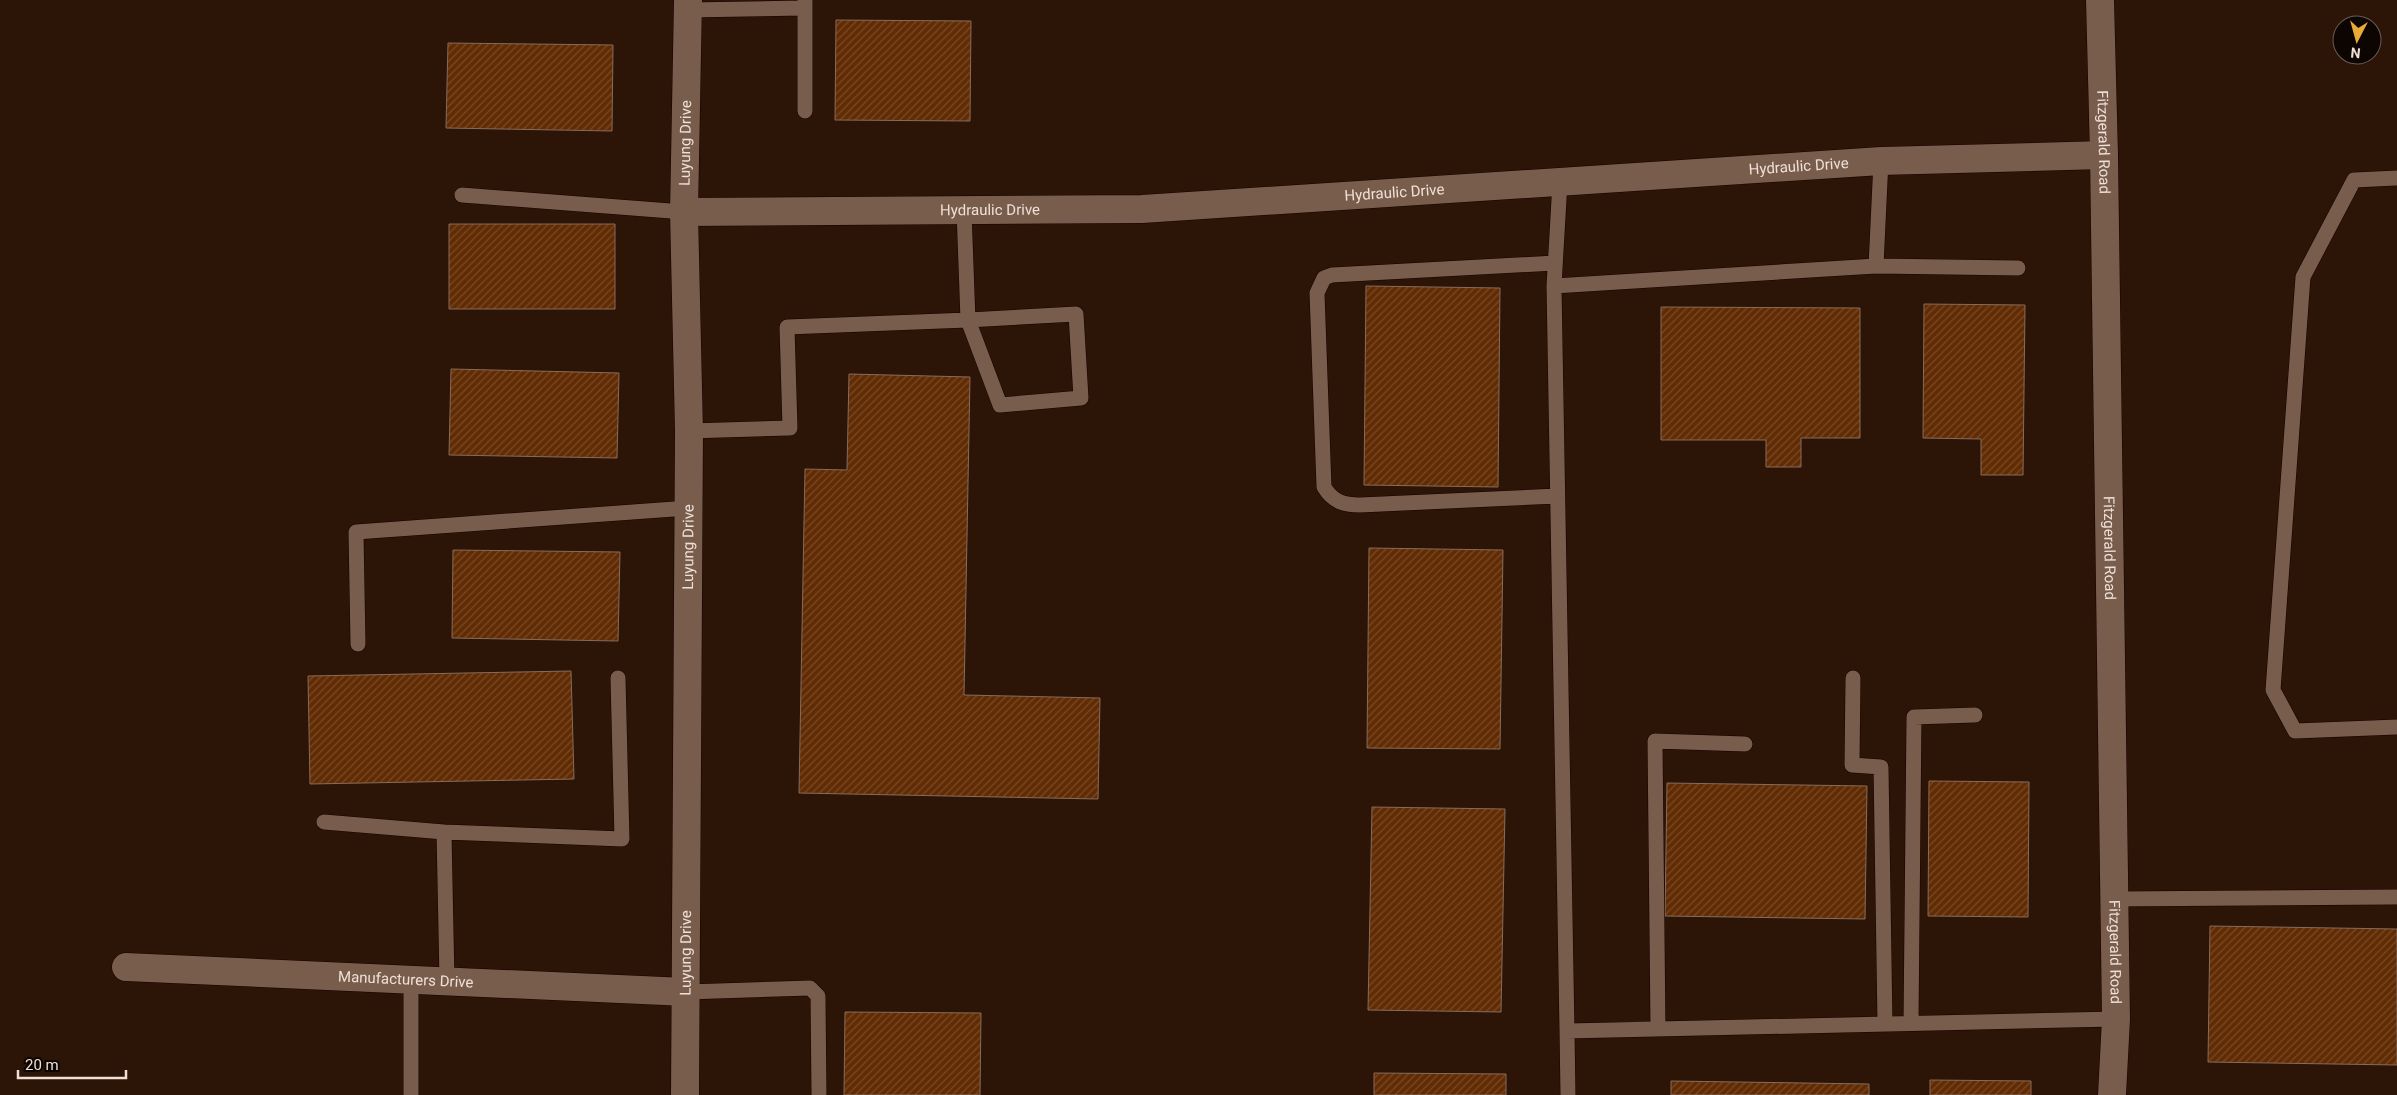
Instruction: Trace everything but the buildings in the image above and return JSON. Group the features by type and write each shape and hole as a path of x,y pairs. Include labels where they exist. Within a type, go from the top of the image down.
{"street":[{"name":"Fitzgerald Road","path":"2100,0 2104,155 2116,1019 2112,1095"},
{"name":"Luyung Drive","path":"685,1095 689,431 684,212 688,5"},
{"name":"Hydraulic Drive","path":"684,212 964,212 1142,209 1881,161 2104,155"},
{"name":"Manufacturers Drive","path":"126,967 686,992"}],"lane":[{"path":"688,5 805,4 805,111"},
{"path":"1876,266 1881,161"},
{"path":"2397,178 2354,180 2303,277 2273,690 2295,731 2397,727"},
{"path":"1560,182 1554,286 1568,1095"},
{"path":"462,195 684,212"},
{"path":"689,431 790,428 788,327 968,320 1076,314 1081,398 1000,405 968,320 964,212"},
{"path":"1555,263 1332,275 1324,278 1317,293 1324,487 1337,502 1345,505 1360,505 1558,496"},
{"path":"1554,286 1876,266 2018,268"},
{"path":"358,644 356,532 688,508"},
{"path":"324,822 444,832 622,840 618,678"},
{"path":"1853,678 1852,765 1882,766 1885,1024"},
{"path":"1910,1024 1914,717 1975,715"},
{"path":"1658,1029 1655,741 1745,744"},
{"path":"444,832 447,981"},
{"path":"2114,899 2397,897"},
{"path":"411,979 411,1095"},
{"path":"686,992 810,988 818,996 819,1095"},
{"path":"1567,1031 2116,1019"}]}
